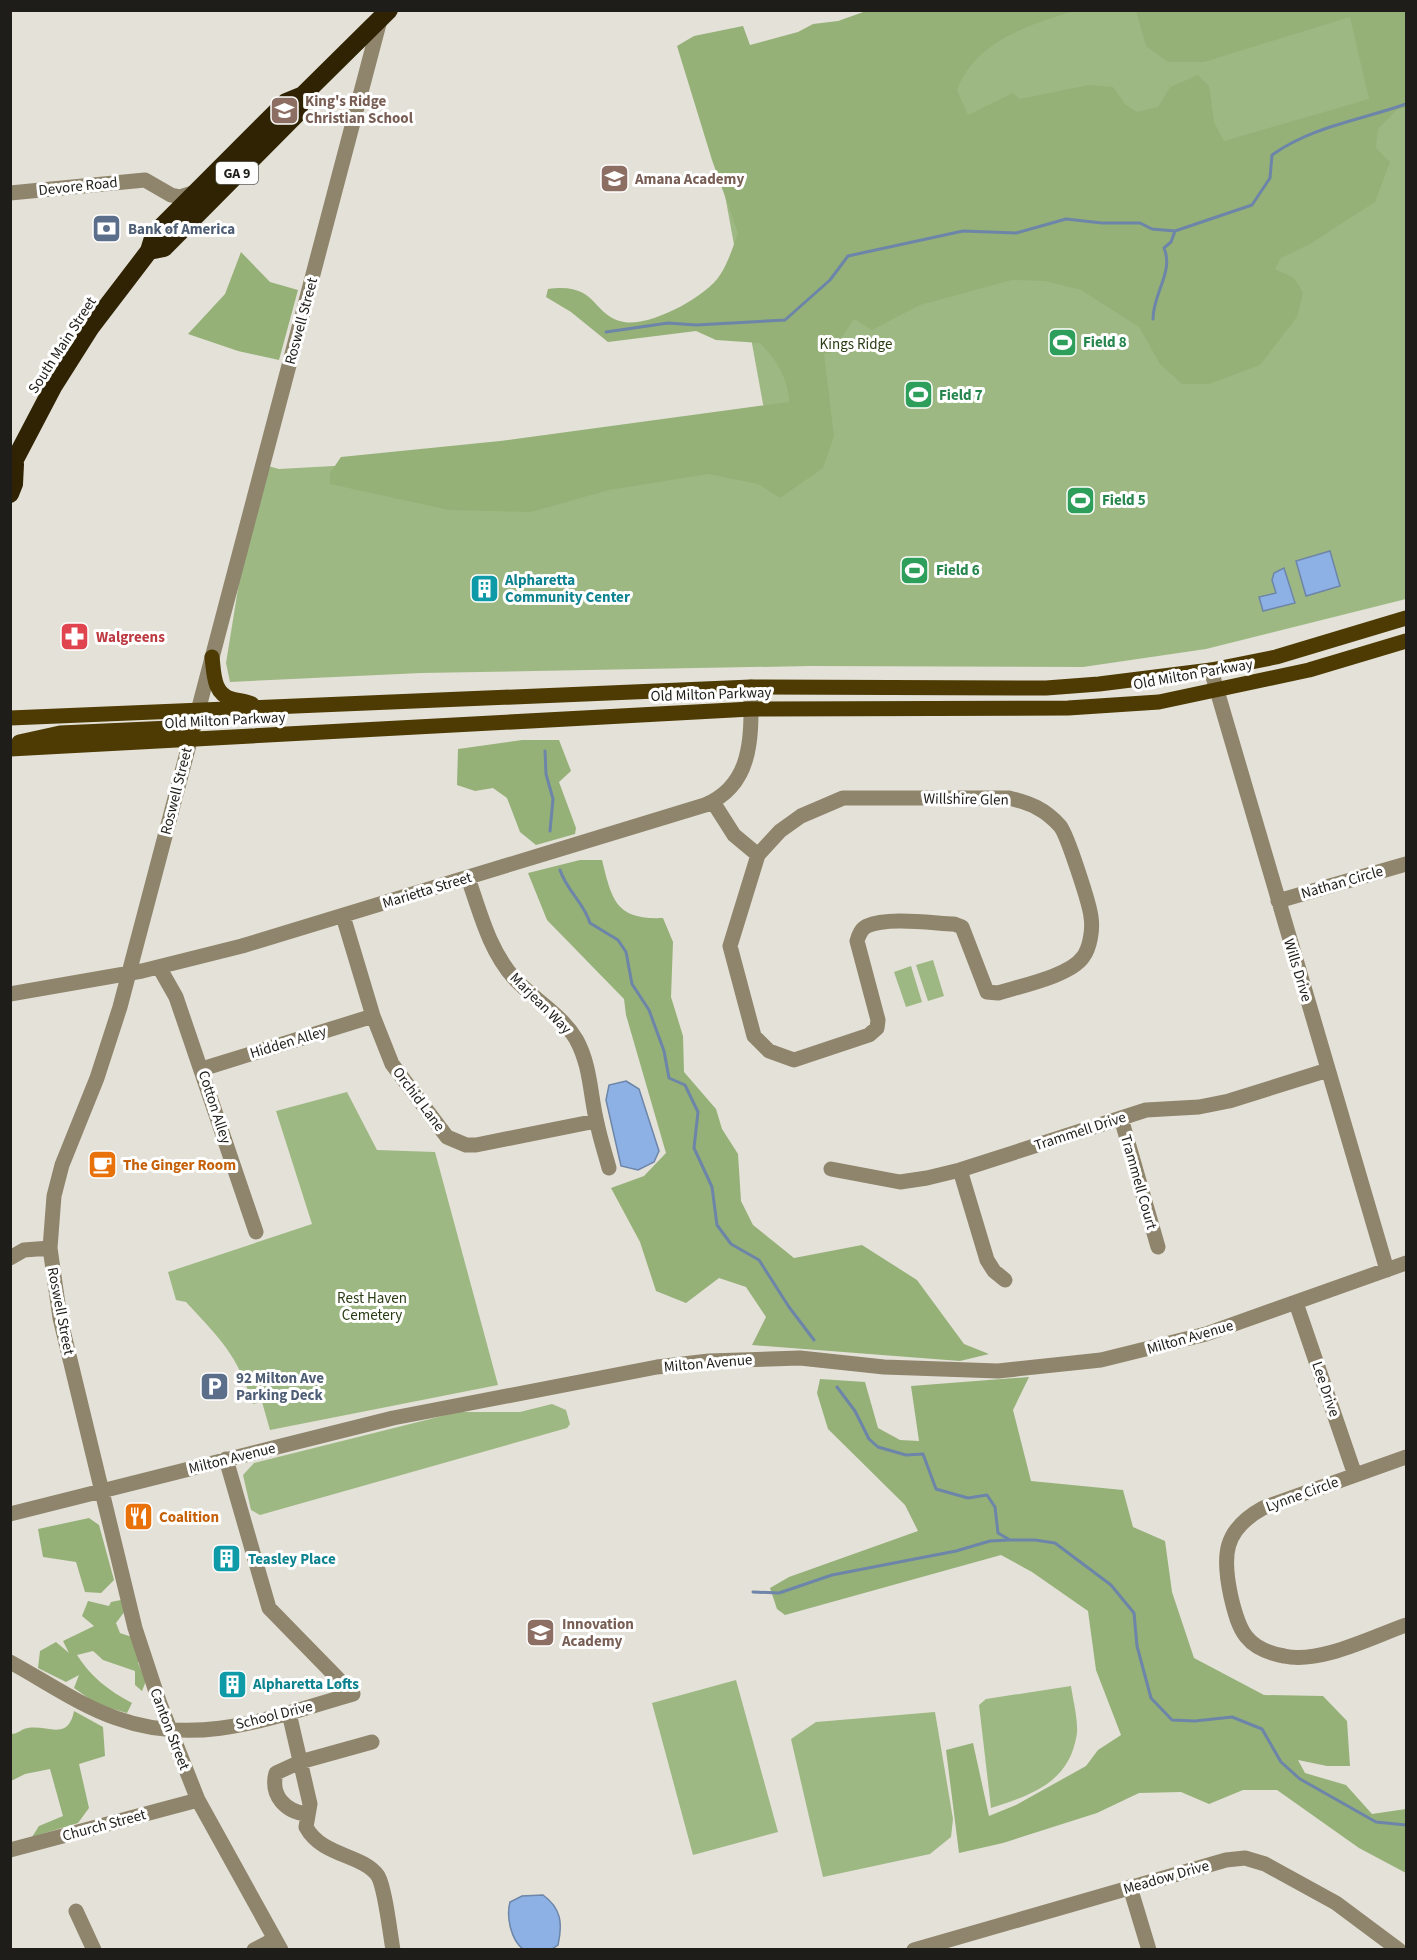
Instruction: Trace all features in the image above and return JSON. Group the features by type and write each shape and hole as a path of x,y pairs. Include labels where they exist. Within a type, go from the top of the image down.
{"highway":[{"name":"South Main Street","path":"10,494 15,484 12,465 66,367 91,327 149,251 153,238 161,227 286,102 303,95 384,15"},
{"name":"South Main Street","path":"149,251 164,248 297,114 303,95"}],"main road":[{"name":"Old Milton Parkway","path":"10,718 751,687 1046,688 1136,681 1211,670 1276,657 1407,618"},
{"name":"Old Milton Parkway","path":"10,748 191,734 751,709 1068,708 1159,702 1309,670 1407,641"},
{"path":"212,657 215,684 220,692 231,699 263,708"}],"street":[{"name":"Roswell Street","path":"102,1491 57,1302 50,1248 58,1177 110,1041 384,15"},
{"path":"145,180 171,195 180,197 196,192"},
{"path":"145,180 164,200 166,212 161,227"},
{"name":"Devore Road","path":"10,193 145,180"},
{"name":"Wills Drive","path":"1211,670 1387,1270"},
{"name":"Marietta Street","path":"10,994 159,967 343,916 713,802 730,790 745,767 749,750 751,687"},
{"name":"Willshire Glen","path":"843,798 1009,798 1028,802 1046,811 1062,829 1092,918 1090,939 1083,957 1070,969 998,993 987,992 962,927 954,924 879,922 865,926 859,933 857,941 878,1020 877,1028 869,1035 794,1060 782,1057 769,1051 754,1036 730,946 758,855 780,831 801,816 843,798"},
{"path":"713,802 734,835 758,855"},
{"name":"Nathan Circle","path":"1278,901 1407,864"},
{"name":"Marjean Way","path":"468,878 486,932 503,964 521,986 563,1022 577,1042 593,1091 596,1121 609,1168"},
{"name":"Orchid Lane","path":"343,916 373,1016 392,1064 453,1141 476,1145 596,1121"},
{"name":"Cotton Alley","path":"159,967 170,984 202,1069 256,1232"},
{"name":"Hidden Alley","path":"202,1069 373,1016"},
{"name":"Trammell Drive","path":"831,1169 900,1182 960,1170 1161,1107 1199,1107 1229,1101 1328,1070"},
{"name":"Trammell Court","path":"1121,1118 1158,1247"},
{"path":"960,1170 987,1260 994,1271 1005,1280"},
{"path":"10,1258 33,1248 50,1248"},
{"name":"Milton Avenue","path":"10,1514 393,1418 657,1367 731,1360 800,1358 949,1370 1046,1367 1101,1360 1159,1348 1296,1303 1407,1263"},
{"name":"Lee Drive","path":"1296,1303 1355,1475"},
{"name":"Lynne Circle","path":"1407,1457 1263,1508 1248,1516 1237,1527 1225,1555 1225,1570 1236,1618 1250,1642 1264,1652 1286,1657 1311,1657 1407,1625"},
{"name":"School Drive","path":"10,1662 114,1718 170,1730 208,1731 289,1713 353,1694 269,1608 226,1459"},
{"name":"Canton Street","path":"102,1491 138,1639 170,1730 198,1800 278,1944"},
{"path":"289,1713 310,1804 306,1827 316,1842 369,1869 378,1877 393,1950"},
{"path":"307,1814 294,1813 282,1804 275,1778 280,1770 300,1762 372,1742"},
{"name":"Church Street","path":"10,1850 198,1800"},
{"name":"Meadow Drive","path":"914,1950 1226,1860 1255,1860 1336,1903 1399,1950"},
{"path":"1130,1887 1149,1950"},
{"path":"76,1911 94,1950"},
{"path":"254,1950 278,1944"}],"green space":[{"path":"869,10 1074,11 1022,29 976,59 965,73 957,90 968,115 1013,93 1020,99 1089,85 1113,87 1125,104 1137,112 1158,107 1170,87 1198,75 1209,86 1214,122 1224,141 1369,99 1350,17 1204,62 1168,62 1146,46 1136,11 1406,11 1406,108 1398,109 1378,129 1376,148 1390,162 1375,202 1310,244 1281,258 1275,269 1294,278 1303,293 1297,317 1260,365 1209,384 1182,384 1160,364 1139,327 1081,290 1045,281 1012,280 920,305 872,330 854,319 831,353 824,354 834,436 823,468 780,498 758,484 708,474 609,490 531,512 449,510 330,484 330,473 341,457 500,441 789,402 784,377 771,355 760,343 716,340 696,331 608,342 571,312 546,297 548,289 577,290 613,319 635,322 648,320 676,309 713,284 730,255 738,233 712,160 677,46 694,36 743,26 750,45 798,32 813,24 838,21"},
{"name":"Kings Ridge","path":"894,11 1406,11 1406,599 1206,649 1083,667 811,666 421,673 230,682 226,663 242,564 268,466 279,469 533,455 765,415 702,69"},
{"path":"241,252 270,282 298,290 279,360 238,351 188,334 225,294"},
{"path":"522,740 559,740 571,771 559,782 576,828 575,834 536,845 520,832 507,798 493,788 475,791 457,785 458,749"},
{"path":"580,860 602,860 613,897 626,911 635,916 663,918 673,942 671,997 683,1036 684,1072 716,1109 722,1129 738,1154 741,1201 753,1225 794,1258 862,1245 917,1280 964,1344 989,1354 960,1361 752,1345 766,1317 746,1287 719,1278 686,1303 656,1291 640,1242 611,1188 644,1176 666,1153 626,1015 624,999 547,920 528,873"},
{"path":"933,960 944,996 928,1001 916,965"},
{"path":"911,966 922,1002 906,1007 894,972"},
{"name":"Rest Haven Cemetery","path":"347,1092 377,1150 435,1152 498,1385 270,1430 262,1402 253,1404 227,1348 186,1302 176,1300 168,1272 312,1224 276,1111"},
{"path":"1029,1377 1013,1410 1031,1481 1123,1490 1133,1527 1165,1541 1172,1592 1194,1658 1264,1695 1323,1696 1347,1721 1350,1766 1327,1766 1298,1760 1305,1773 1346,1785 1372,1814 1406,1809 1406,1873 1359,1848 1277,1790 1243,1790 1209,1804 1181,1792 1139,1793 1097,1813 1003,1843 959,1853 946,1750 973,1743 989,1816 1016,1805 1086,1766 1098,1750 1121,1735 1096,1670 1088,1611 1032,1572 1001,1555 785,1615 777,1609 770,1588 789,1577 918,1531 905,1505 828,1429 817,1393 820,1379 865,1382 878,1428 900,1440 919,1441 911,1386"},
{"path":"552,1404 566,1410 570,1424 567,1428 260,1515 251,1510 243,1475 254,1463 458,1412 520,1412"},
{"path":"89,1518 99,1525 114,1580 101,1593 85,1592 76,1562 43,1557 38,1529"},
{"path":"121,1600 125,1611 116,1623 120,1633 135,1638 141,1658 138,1663 146,1681 142,1691 135,1685 135,1671 103,1660 93,1651 77,1655 101,1682 132,1703 127,1713 98,1705 74,1688 79,1675 66,1682 38,1668 40,1651 56,1642 69,1653 63,1641 94,1626 82,1616 88,1601 109,1606 111,1602"},
{"path":"736,1680 778,1832 693,1855 652,1703"},
{"path":"1071,1686 1077,1733 1073,1750 1066,1764 1057,1775 1034,1792 991,1808 979,1705 986,1699"},
{"path":"74,1711 103,1727 105,1756 79,1764 89,1808 78,1823 32,1837 39,1826 63,1816 50,1769 25,1774 11,1781 11,1734 28,1728 62,1729 71,1720"},
{"path":"935,1712 953,1819 951,1837 930,1854 823,1877 791,1739 816,1722"}],"water":[{"path":"1330,551 1340,586 1306,596 1296,561"},
{"path":"1284,568 1295,603 1263,611 1259,597 1276,593 1272,580 1274,573"},
{"path":"626,1081 639,1089 659,1151 654,1162 638,1170 621,1166 606,1100 609,1085"},
{"path":"543,1895 554,1905 559,1917 558,1945 552,1949 523,1949 515,1940 511,1928 510,1902 522,1896"}],"waterway":[{"path":"606,332 668,323 696,325 785,320 830,280 848,256 963,231 1016,233 1066,219 1102,223 1140,223 1152,229 1175,231 1252,205 1270,178 1272,155 1288,145 1321,130 1406,104"},
{"path":"1153,319 1156,300 1165,274 1164,248 1171,242 1175,231"},
{"path":"545,751 546,774 553,799 550,831"},
{"path":"560,870 590,923 618,940 626,952 632,984 649,1010 664,1051 669,1078 685,1085 698,1112 694,1148 712,1187 717,1225 731,1244 759,1260 789,1307 814,1340"},
{"path":"837,1387 855,1411 869,1439 878,1447 906,1455 923,1454 936,1489 968,1498 987,1495 995,1507 998,1533 1010,1540 1055,1543 1111,1585 1134,1613 1137,1646 1151,1698 1172,1720 1195,1721 1232,1717 1262,1729 1281,1762 1300,1779 1376,1822 1406,1825"},
{"path":"753,1592 779,1593 832,1575 956,1551 990,1541 1009,1540"}],"place":[{"name":"King's Ridge Christian School","path":"284,110"},
{"name":"Amana Academy","path":"614,179"},
{"name":"Bank of America","path":"107,229"},
{"name":"Field 8","path":"1062,342"},
{"name":"Field 7","path":"918,395"},
{"name":"Field 5","path":"1081,500"},
{"name":"Field 6","path":"915,570"},
{"name":"Alpharetta Community Center","path":"484,589"},
{"name":"Walgreens","path":"75,637"},
{"name":"The Ginger Room","path":"102,1165"},
{"name":"92 Milton Ave Parking Deck","path":"215,1387"},
{"name":"Coalition","path":"138,1517"},
{"name":"Teasley Place","path":"227,1559"},
{"name":"Innovation Academy","path":"541,1633"},
{"name":"Alpharetta Lofts","path":"232,1684"}]}
